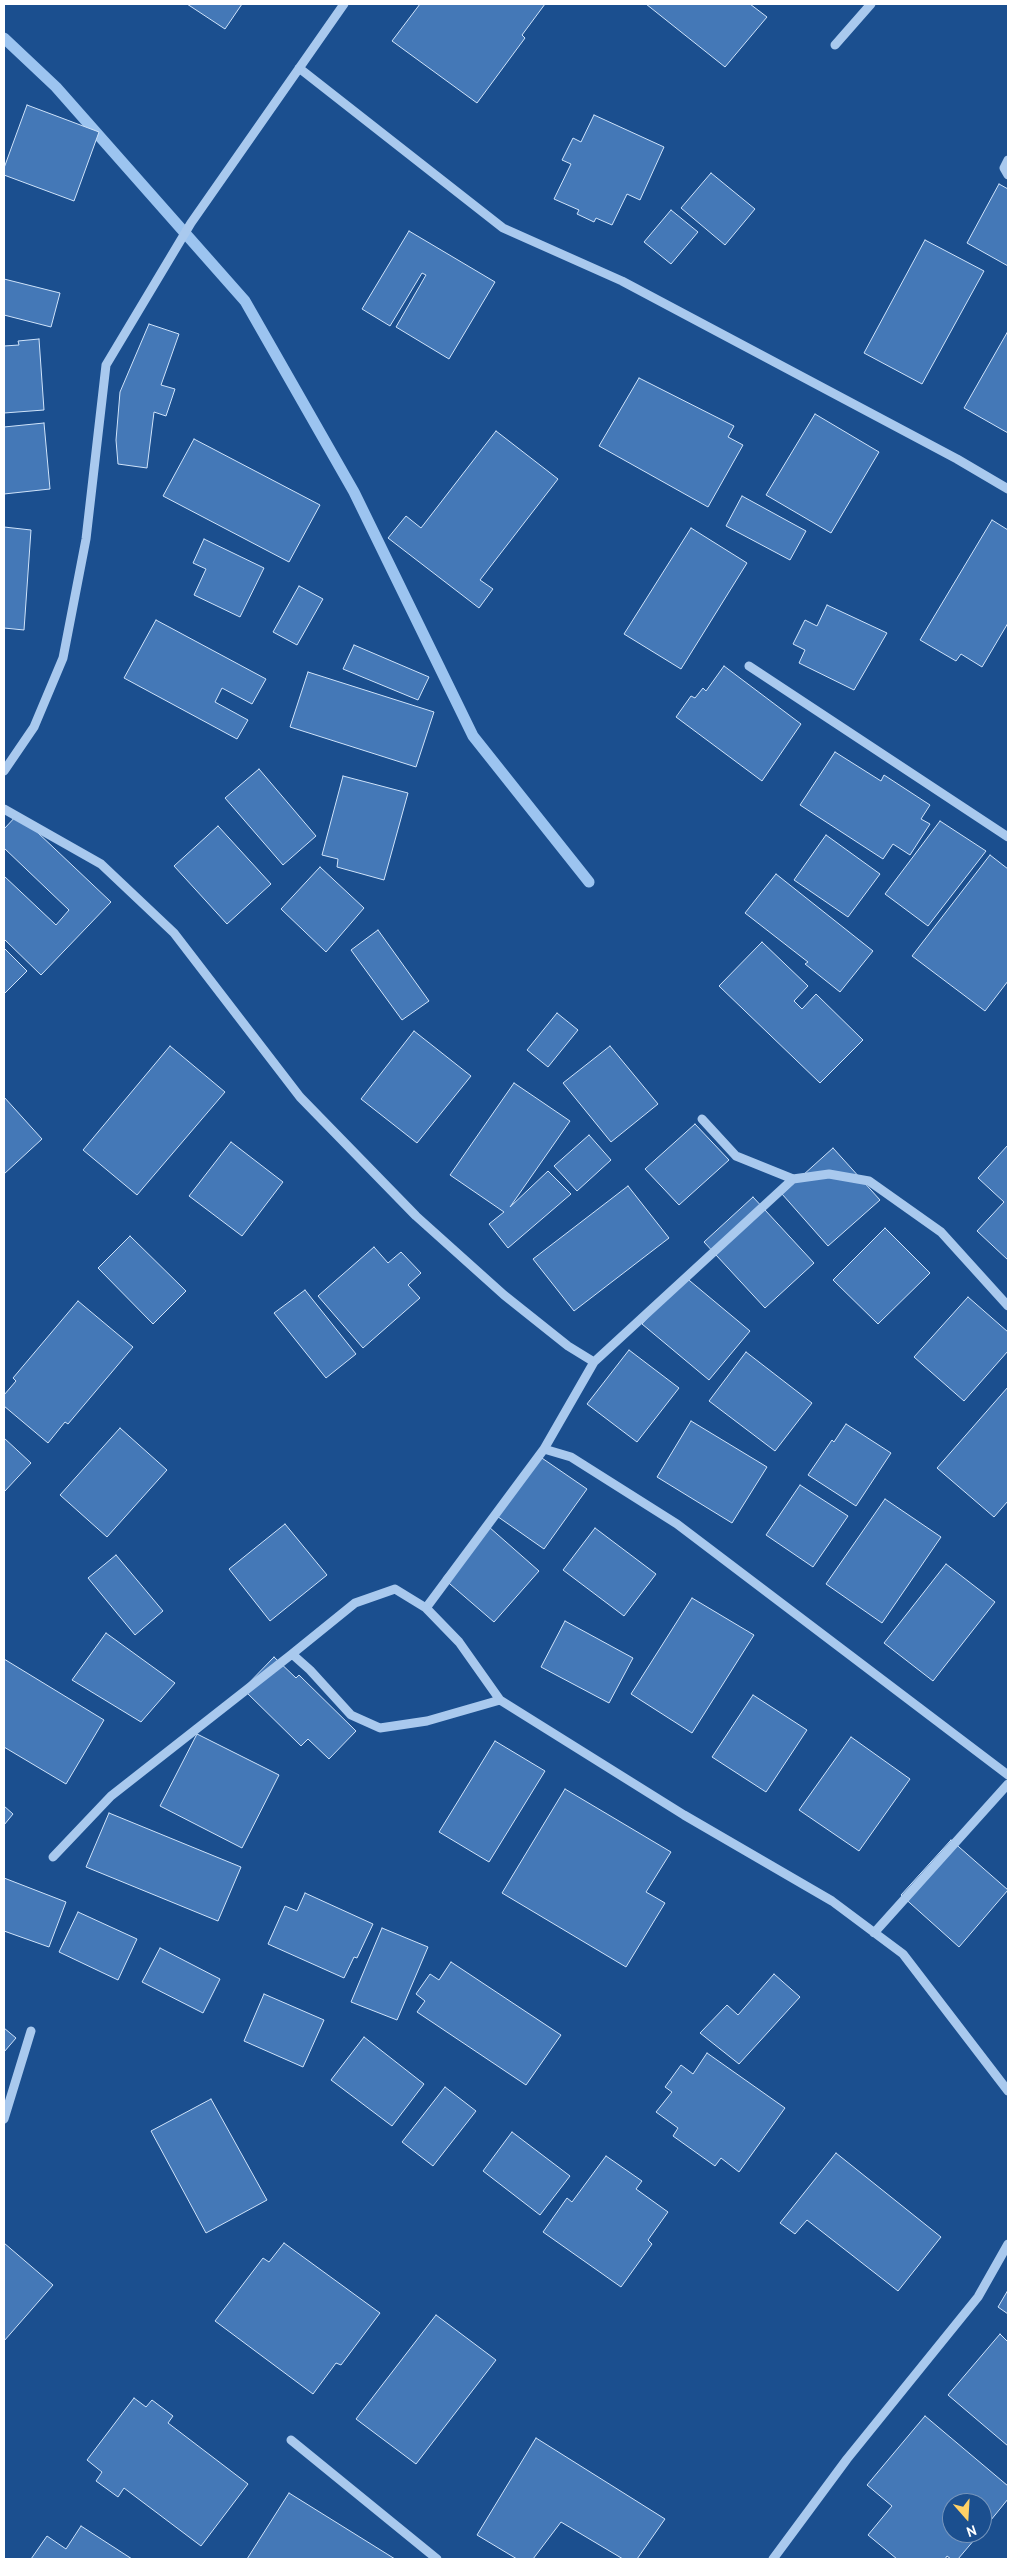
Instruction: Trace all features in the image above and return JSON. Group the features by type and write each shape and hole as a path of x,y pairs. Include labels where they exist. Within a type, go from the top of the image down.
{"street":[{"path":"4,771 34,727 63,658 86,539 106,365 191,223 344,4"},
{"path":"835,45 871,4"},
{"path":"299,68 503,228 622,282 956,459 1008,489"},
{"path":"1008,160 1004,168 1008,175"},
{"path":"749,666 1008,837"},
{"path":"4,810 101,864 174,933 300,1097 416,1216 518,1306 568,1346 594,1362"},
{"path":"702,1119 736,1156 793,1179 829,1174 869,1181 941,1232 1008,1306"},
{"path":"426,1608 544,1449 594,1362 793,1179"},
{"path":"544,1449 571,1457 677,1524 1008,1775"},
{"path":"53,1857 111,1796 355,1603 396,1589 426,1608 459,1642 500,1700 684,1815 832,1901 903,1954 1008,2092"},
{"path":"292,1654 310,1670 351,1715 380,1728 427,1721 500,1700"},
{"path":"874,1933 1008,1784"},
{"path":"4,2119 31,2031"},
{"path":"773,2559 847,2459 978,2297 1008,2244"},
{"path":"291,2440 437,2559"}],"building":[{"path":"187,4 242,4 225,29"},
{"path":"420,4 545,4 522,35 525,38 477,103 392,41"},
{"path":"646,4 750,4 767,17 725,67"},
{"path":"27,105 99,132 74,201 4,175 4,168"},
{"path":"594,115 664,147 640,200 627,194 612,225 596,218 594,222 577,214 579,210 554,199 571,164 562,160 573,138 581,142"},
{"path":"711,173 755,209 725,245 681,208"},
{"path":"999,184 1008,189 1008,266 967,243"},
{"path":"671,210 698,232 671,264 644,242"},
{"path":"409,231 495,282 449,359 396,327 426,275 422,273 390,326 362,309"},
{"path":"925,240 984,271 922,384 864,353"},
{"path":"4,279 60,293 51,327 4,315"},
{"path":"149,324 179,334 161,385 175,389 166,416 154,412 147,468 118,464 116,440 120,392"},
{"path":"1008,331 1008,433 964,408"},
{"path":"39,339 44,410 4,413 4,346 19,345 18,341"},
{"path":"639,378 734,426 728,437 743,445 708,507 599,446"},
{"path":"815,414 879,452 831,533 766,495"},
{"path":"44,423 50,489 4,494 4,427"},
{"path":"496,431 558,479 480,580 493,589 479,608 388,538 406,516 421,528"},
{"path":"194,439 320,505 289,562 163,496"},
{"path":"742,496 806,531 790,560 726,526"},
{"path":"992,520 1008,530 1008,623 982,667 961,654 956,661 920,640"},
{"path":"4,527 31,530 24,630 4,628"},
{"path":"691,528 747,563 681,669 624,634"},
{"path":"204,539 264,568 240,617 194,595 206,569 193,563"},
{"path":"299,586 323,599 297,645 273,632"},
{"path":"827,605 887,633 854,690 799,663 805,650 793,644 805,620 817,626"},
{"path":"156,620 266,679 252,704 222,688 215,702 248,720 237,739 124,678"},
{"path":"354,645 429,677 418,700 343,669"},
{"path":"724,666 801,724 762,781 676,717 691,696 695,698 703,688 706,691"},
{"path":"308,672 434,712 416,767 290,727"},
{"path":"835,752 881,781 884,775 930,805 921,819 930,824 910,855 893,844 883,859 800,805"},
{"path":"259,769 316,836 283,865 225,798"},
{"path":"343,776 408,793 384,880 337,867 338,859 322,855"},
{"path":"18,814 111,902 41,975 4,939 4,876 56,925 69,910 4,848 4,829"},
{"path":"940,821 986,851 928,926 885,894"},
{"path":"218,826 271,884 227,924 174,866"},
{"path":"826,835 880,874 848,917 794,880"},
{"path":"990,855 1008,869 1008,981 985,1011 912,956"},
{"path":"320,867 364,908 326,952 281,909"},
{"path":"776,874 873,951 840,992 805,964 808,962 745,913"},
{"path":"378,930 429,1001 402,1020 351,950"},
{"path":"762,942 808,986 794,1001 802,1009 816,994 863,1040 820,1083 719,986"},
{"path":"4,948 27,971 4,994"},
{"path":"557,1013 578,1030 548,1067 527,1050"},
{"path":"414,1031 471,1076 417,1143 361,1099"},
{"path":"170,1046 225,1092 137,1195 83,1150"},
{"path":"610,1046 658,1104 611,1142 563,1083"},
{"path":"514,1083 570,1121 510,1207 548,1171 571,1194 508,1248 489,1224 504,1212 450,1175"},
{"path":"4,1097 42,1139 4,1174"},
{"path":"695,1124 729,1160 679,1205 645,1169"},
{"path":"589,1135 611,1160 577,1191 554,1166"},
{"path":"231,1142 283,1182 242,1236 189,1196"},
{"path":"1008,1145 1008,1260 977,1231 1004,1202 978,1178"},
{"path":"833,1148 880,1200 828,1246 782,1194"},
{"path":"628,1186 669,1238 574,1311 533,1259"},
{"path":"753,1197 814,1263 765,1308 704,1242"},
{"path":"885,1228 930,1273 878,1324 833,1280"},
{"path":"130,1236 186,1291 153,1324 98,1268"},
{"path":"374,1247 388,1263 401,1252 421,1273 408,1285 420,1298 363,1348 318,1296"},
{"path":"684,1276 750,1331 709,1380 642,1324"},
{"path":"305,1290 356,1354 326,1378 274,1313"},
{"path":"968,1297 1008,1332 1008,1351 964,1401 914,1357"},
{"path":"78,1301 133,1347 68,1424 65,1422 48,1443 4,1406 4,1395 16,1381 13,1378"},
{"path":"629,1350 679,1388 637,1442 587,1404"},
{"path":"746,1352 812,1403 775,1451 709,1401"},
{"path":"1008,1387 1008,1501 994,1517 937,1468"},
{"path":"691,1421 767,1467 732,1523 657,1477"},
{"path":"846,1424 891,1453 856,1506 808,1475 832,1440 834,1442"},
{"path":"120,1428 167,1470 107,1537 60,1495"},
{"path":"4,1438 31,1463 4,1492"},
{"path":"536,1454 587,1489 544,1549 494,1514"},
{"path":"800,1485 848,1516 813,1567 766,1535"},
{"path":"885,1499 941,1537 882,1623 826,1584"},
{"path":"285,1524 327,1575 270,1621 229,1569"},
{"path":"489,1527 539,1571 494,1622 443,1578"},
{"path":"595,1528 656,1574 624,1616 563,1570"},
{"path":"116,1555 163,1611 135,1635 88,1578"},
{"path":"946,1564 995,1602 933,1681 884,1643"},
{"path":"692,1598 754,1635 692,1733 631,1694"},
{"path":"565,1621 633,1658 609,1703 541,1667"},
{"path":"106,1633 175,1683 141,1722 72,1680"},
{"path":"274,1657 296,1678 299,1675 356,1731 329,1759 308,1739 301,1746 243,1689"},
{"path":"4,1659 104,1720 66,1784 4,1747"},
{"path":"753,1695 807,1730 766,1792 712,1757"},
{"path":"197,1734 279,1775 242,1848 160,1806"},
{"path":"851,1737 910,1779 859,1851 799,1810"},
{"path":"495,1741 545,1771 489,1862 439,1832"},
{"path":"565,1789 671,1852 646,1892 665,1903 626,1967 502,1893"},
{"path":"4,1806 13,1814 4,1825"},
{"path":"109,1813 241,1867 218,1921 86,1867"},
{"path":"951,1840 1008,1890 959,1947 901,1895"},
{"path":"4,1878 66,1902 49,1947 4,1931"},
{"path":"305,1893 373,1924 357,1958 354,1957 344,1978 268,1944 285,1906 297,1911"},
{"path":"78,1912 137,1939 118,1980 59,1952"},
{"path":"382,1928 428,1947 397,2020 351,2002"},
{"path":"160,1948 220,1979 203,2013 142,1982"},
{"path":"451,1962 561,2035 526,2085 417,2012 425,2001 416,1994 430,1974 439,1980"},
{"path":"774,1974 800,1997 739,2064 700,2033 727,2005 738,2015"},
{"path":"264,1994 324,2020 303,2067 244,2041"},
{"path":"4,2028 16,2038 4,2052"},
{"path":"364,2037 424,2084 392,2126 331,2080"},
{"path":"707,2053 785,2108 739,2172 721,2158 715,2166 673,2136 678,2128 656,2112 672,2092 665,2087 681,2065 693,2074"},
{"path":"445,2087 476,2111 433,2166 402,2142"},
{"path":"211,2099 267,2200 206,2233 151,2131"},
{"path":"512,2132 570,2176 540,2215 483,2171"},
{"path":"836,2153 941,2237 898,2291 807,2220 795,2234 780,2223"},
{"path":"606,2156 642,2181 636,2189 668,2212 648,2240 652,2244 621,2287 543,2232 567,2198 572,2202"},
{"path":"4,2243 53,2285 4,2341"},
{"path":"284,2243 380,2313 341,2365 336,2363 313,2394 215,2321 263,2258 269,2262"},
{"path":"1008,2290 1008,2314 998,2307"},
{"path":"436,2315 496,2360 416,2464 356,2419"},
{"path":"1000,2334 1008,2342 1008,2446 948,2395"},
{"path":"134,2398 146,2407 152,2400 173,2416 168,2423 248,2484 201,2546 124,2488 118,2497 96,2481 102,2472 87,2460"},
{"path":"925,2416 1008,2486 1008,2499 992,2519 992,2493 942,2493 942,2543 972,2543 958,2559 951,2559 947,2556 945,2559 897,2559 868,2535 892,2506 867,2485"},
{"path":"536,2438 665,2519 637,2559 623,2559 561,2522 533,2559 517,2559 477,2535"},
{"path":"289,2493 395,2559 247,2559"},
{"path":"81,2526 132,2559 31,2559 47,2536 66,2549"}],"waterway":[{"path":"4,38 56,87 245,301 354,492 473,736 589,882"}]}
